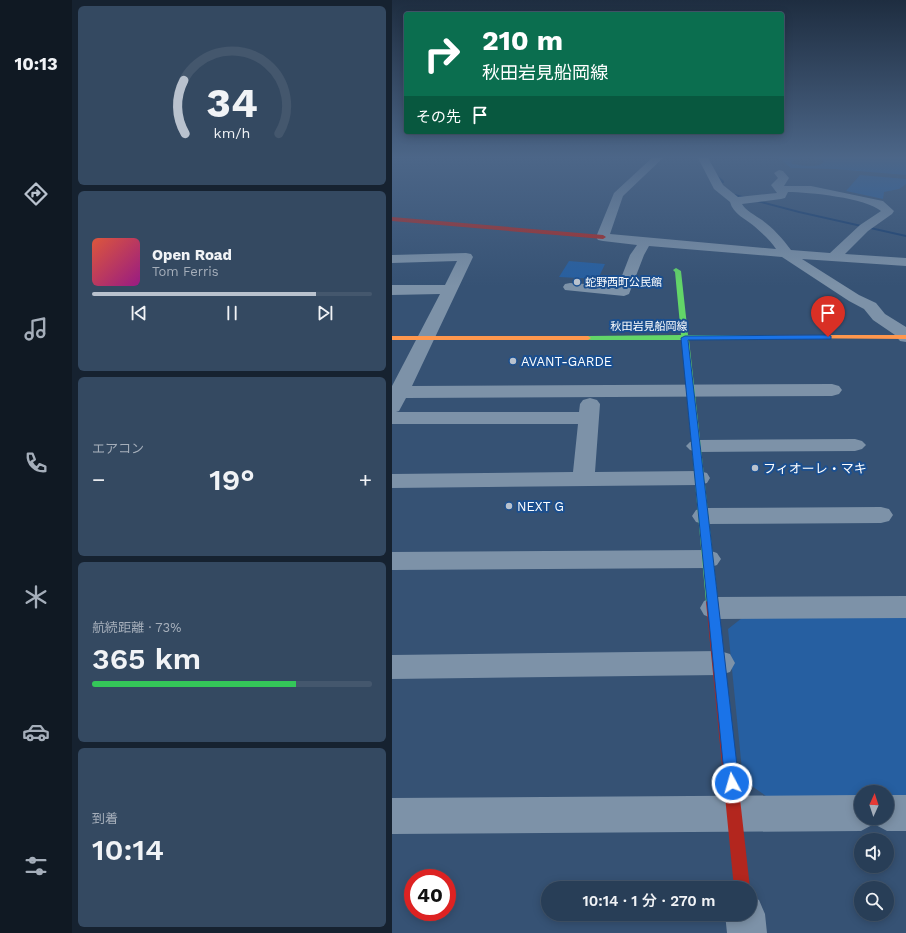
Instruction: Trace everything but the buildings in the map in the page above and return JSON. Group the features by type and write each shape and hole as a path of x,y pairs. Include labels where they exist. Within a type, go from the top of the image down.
{"street":[{"path":"603,237 616,200"},
{"path":"751,200 747,200 737,206 740,211 758,223 779,243 786,253 808,270 870,306 879,317 901,331 906,337"},
{"path":"834,256 866,227 888,211 879,202 866,200"},
{"path":"392,219 603,237 644,242 906,262"},
{"path":"570,288 624,291 637,255 644,242"},
{"path":"393,260 466,257 426,338 394,397"},
{"path":"676,270 678,271 697,446 699,478 720,663 741,881"},
{"path":"392,290 450,289"},
{"name":"秋田岩見船岡線","path":"392,338 906,337"},
{"path":"394,397 591,391 832,390"},
{"path":"583,479 591,391"},
{"path":"392,418 588,418"},
{"path":"697,446 855,446"},
{"path":"392,481 699,478"},
{"path":"704,516 881,515"},
{"path":"392,561 708,559"},
{"path":"714,608 906,607"},
{"path":"392,667 720,663"},
{"path":"392,816 854,813"},
{"path":"894,813 906,813"},
{"path":"746,921 747,933"}],"shaded area":[{"path":"569,261 605,264 598,279 559,277"},
{"path":"906,617 906,799 894,799 894,785 854,785 854,800 766,796 743,780 728,629 742,618"}],"waterway":[{"path":"752,200 799,212 906,236"}],"traffic: fast":[{"path":"676,270 678,271 712,602"},
{"path":"588,338 778,337"}],"traffic: slow":[{"path":"778,337 906,337"},
{"path":"392,338 588,338"}],"traffic: jam":[{"path":"392,219 603,237"},
{"path":"712,602 741,881"}],"place":[{"name":"蛇野西町公民館","path":"577,282"},
{"name":"AVANT-GARDE","path":"513,361"},
{"name":"フィオーレ・マキ","path":"755,468"},
{"name":"NEXT G","path":"509,506"}],"route":[{"path":"732,783 685,338 828,337"}]}
